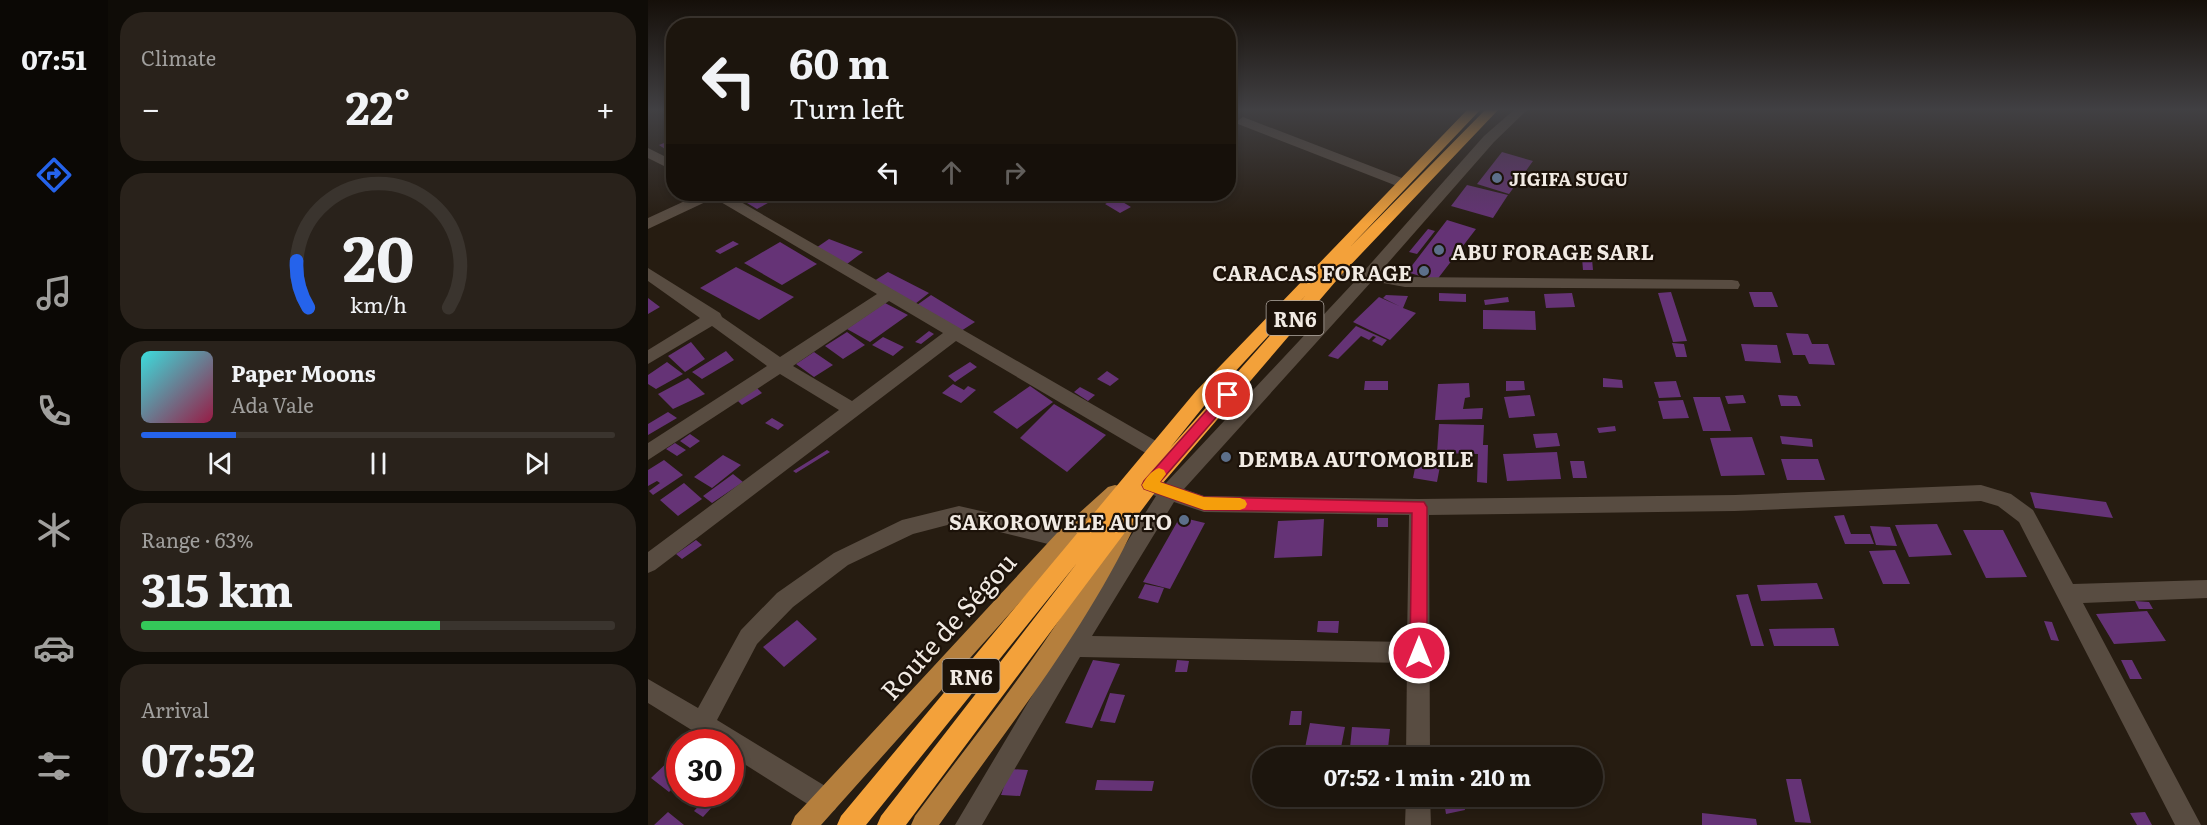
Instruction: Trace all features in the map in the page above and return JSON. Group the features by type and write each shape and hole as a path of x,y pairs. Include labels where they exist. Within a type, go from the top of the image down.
{"highway":[{"name":"Route de Ségou","path":"850,825 1101,534 1132,509 1156,450 1202,396 1437,148"},
{"name":"Route de Ségou","path":"890,825 1144,478 1337,270 1456,148"}],"main road":[{"name":"Route de Ségou","path":"804,825 1064,539 1144,478"},
{"name":"Route de Ségou","path":"924,825 1064,645 1132,509"}],"street":[{"path":"1311,148 1402,183"},
{"path":"968,825 1064,645 1169,492 1370,274 1482,148"},
{"path":"648,152 666,162"},
{"path":"648,224 696,201"},
{"path":"730,201 1156,450"},
{"path":"1337,270 1405,282 1732,285"},
{"path":"652,282 714,317 780,366 853,410"},
{"path":"648,453 889,294"},
{"path":"648,358 714,317"},
{"path":"648,564 955,333"},
{"path":"1144,478 1169,492 1204,504 1419,507 1735,503 1982,493 2004,501 2026,516 2188,825"},
{"path":"1418,747 1419,507"},
{"path":"702,725 748,637 785,600 841,560 909,526 959,514 1064,539"},
{"path":"2067,594 2207,589"},
{"path":"1064,645 1419,653"},
{"path":"648,690 826,801"},
{"path":"1418,807 1418,825"}],"building":[{"path":"1502,152 1533,161 1509,194 1477,184"},
{"path":"1467,185 1508,195 1493,218 1451,206"},
{"path":"744,201 772,201 757,209"},
{"path":"1110,201 1121,201 1131,207 1120,213 1105,204"},
{"path":"1447,220 1476,229 1436,281 1407,272"},
{"path":"1428,229 1435,231 1417,254 1409,252"},
{"path":"829,239 863,252 847,264 813,250"},
{"path":"733,241 739,244 720,254 715,251"},
{"path":"780,242 817,264 782,285 744,263"},
{"path":"1582,258 1592,259 1593,270 1583,270"},
{"path":"736,267 794,297 759,320 700,288"},
{"path":"888,272 929,293 915,304 874,281"},
{"path":"1671,292 1687,341 1673,342 1658,293"},
{"path":"1749,292 1772,292 1778,307 1754,307"},
{"path":"1439,293 1466,294 1466,302 1439,301"},
{"path":"1572,293 1575,307 1546,308 1544,294"},
{"path":"931,295 975,322 961,331 917,305"},
{"path":"1386,295 1408,296 1403,308 1416,313 1390,340 1353,322 1379,297 1399,306 1383,298"},
{"path":"1508,297 1509,302 1485,305 1484,300"},
{"path":"648,298 660,307 648,314"},
{"path":"885,303 908,315 870,342 847,329"},
{"path":"1483,310 1535,311 1536,330 1483,329"},
{"path":"1356,326 1387,340 1382,346 1372,341 1376,337 1373,336 1369,340 1361,336 1338,359 1328,356"},
{"path":"929,331 934,334 921,344 915,342"},
{"path":"847,332 865,345 843,359 825,346"},
{"path":"1786,333 1808,334 1812,344 1828,344 1835,365 1809,364 1805,355 1793,355"},
{"path":"883,337 904,347 893,356 872,345"},
{"path":"691,342 705,359 685,372 668,356"},
{"path":"1672,343 1684,344 1687,357 1676,357"},
{"path":"1741,344 1777,345 1781,363 1745,361"},
{"path":"726,351 734,360 702,379 692,372"},
{"path":"814,352 833,365 814,377 796,364"},
{"path":"667,362 683,374 656,389 648,384 648,375"},
{"path":"970,362 977,367 955,382 948,376"},
{"path":"1107,371 1119,379 1110,386 1097,379"},
{"path":"688,378 705,394 673,409 658,394"},
{"path":"1603,378 1622,380 1623,388 1603,387"},
{"path":"1365,381 1388,381 1388,390 1364,390"},
{"path":"1506,381 1524,381 1525,390 1506,391"},
{"path":"1676,381 1681,397 1659,398 1654,382"},
{"path":"1469,383 1470,397 1465,398 1463,409 1483,408 1482,419 1435,420 1438,384"},
{"path":"953,384 964,390 968,386 976,390 961,403 942,393"},
{"path":"1030,386 1053,402 1017,429 993,412"},
{"path":"1080,387 1095,395 1088,401 1074,392"},
{"path":"757,388 762,393 742,405 737,400"},
{"path":"1530,395 1535,416 1509,418 1504,397"},
{"path":"1743,395 1746,403 1728,404 1725,396"},
{"path":"1778,395 1797,396 1801,406 1781,406"},
{"path":"1693,397 1720,397 1731,431 1703,431"},
{"path":"1683,400 1689,418 1663,419 1658,401"},
{"path":"1054,404 1106,435 1067,472 1020,438"},
{"path":"668,412 677,418 648,435 648,424"},
{"path":"772,418 784,425 778,430 765,423"},
{"path":"1439,424 1484,425 1483,445 1488,445 1487,483 1477,482 1478,454 1437,453"},
{"path":"1615,426 1616,431 1599,433 1597,428"},
{"path":"1557,433 1560,446 1536,448 1533,434"},
{"path":"690,434 700,441 690,448 680,441"},
{"path":"1780,436 1812,439 1813,447 1782,444"},
{"path":"1752,437 1765,475 1721,476 1710,438"},
{"path":"675,443 686,450 677,456 666,449"},
{"path":"827,450 830,452 796,473 793,471"},
{"path":"1557,452 1561,479 1507,481 1503,454"},
{"path":"723,455 741,465 712,488 694,477"},
{"path":"1417,458 1441,461 1437,482 1413,478"},
{"path":"1781,459 1818,459 1825,480 1787,480"},
{"path":"664,460 683,475 653,495 649,491 660,483 657,481 648,486 648,470"},
{"path":"1570,461 1584,461 1587,478 1573,478"},
{"path":"733,474 743,482 712,503 703,496"},
{"path":"684,483 702,499 678,516 660,500"},
{"path":"2030,492 2106,502 2113,518 2035,508"},
{"path":"1844,515 1851,534 1870,534 1874,544 1845,544 1834,516"},
{"path":"1180,517 1205,523 1170,589 1143,582"},
{"path":"1377,518 1388,518 1388,527 1377,527"},
{"path":"1324,519 1322,556 1274,558 1278,521"},
{"path":"1937,524 1952,555 1909,557 1895,525"},
{"path":"1870,526 1890,527 1897,546 1876,545"},
{"path":"1963,530 2003,530 2027,577 1986,578"},
{"path":"696,540 702,545 682,559 676,554"},
{"path":"1895,550 1910,584 1883,584 1869,551"},
{"path":"1817,583 1823,599 1761,601 1757,585"},
{"path":"1145,584 1164,588 1158,603 1138,598"},
{"path":"1748,594 1764,646 1751,646 1736,595"},
{"path":"2135,601 2149,602 2153,609 2139,609"},
{"path":"2147,611 2166,641 2114,644 2096,614"},
{"path":"797,620 817,639 784,667 763,647"},
{"path":"1318,621 1339,621 1338,633 1317,632"},
{"path":"2044,621 2052,622 2059,641 2051,640"},
{"path":"1834,628 1839,646 1774,646 1769,629"},
{"path":"1093,660 1120,664 1092,728 1065,723"},
{"path":"1177,660 1189,661 1187,672 1175,672"},
{"path":"2121,660 2132,660 2142,679 2130,679"},
{"path":"1110,693 1125,695 1115,723 1100,721"},
{"path":"1291,711 1302,711 1301,725 1289,725"},
{"path":"1310,723 1345,727 1341,747 1305,747"},
{"path":"1352,727 1390,729 1388,747 1350,747"},
{"path":"666,764 666,790 651,778"},
{"path":"1010,769 1028,770 1020,796 1001,795"},
{"path":"1786,779 1801,779 1811,823 1795,822"},
{"path":"1097,780 1154,781 1152,791 1095,790"},
{"path":"698,807 712,807 703,817 694,811"},
{"path":"1445,807 1465,807 1465,810 1446,814"},
{"path":"668,812 684,825 654,825"},
{"path":"2145,812 2152,825 2137,825 2130,813"},
{"path":"1702,813 1756,819 1757,825 1702,825"}],"slow traffic":[{"path":"1159,474 1149,485 1204,504 1240,504"}],"place":[{"name":"JIGIFA SUGU","path":"1497,178"},
{"name":"ABU FORAGE SARL","path":"1439,250"},
{"name":"CARACAS FORAGE","path":"1424,271"},
{"name":"DEMBA AUTOMOBILE","path":"1226,457"},
{"name":"SAKOROWELE AUTO","path":"1184,520"}],"route":[{"path":"1228,395 1149,485 1204,504 1419,507 1419,653"}]}
